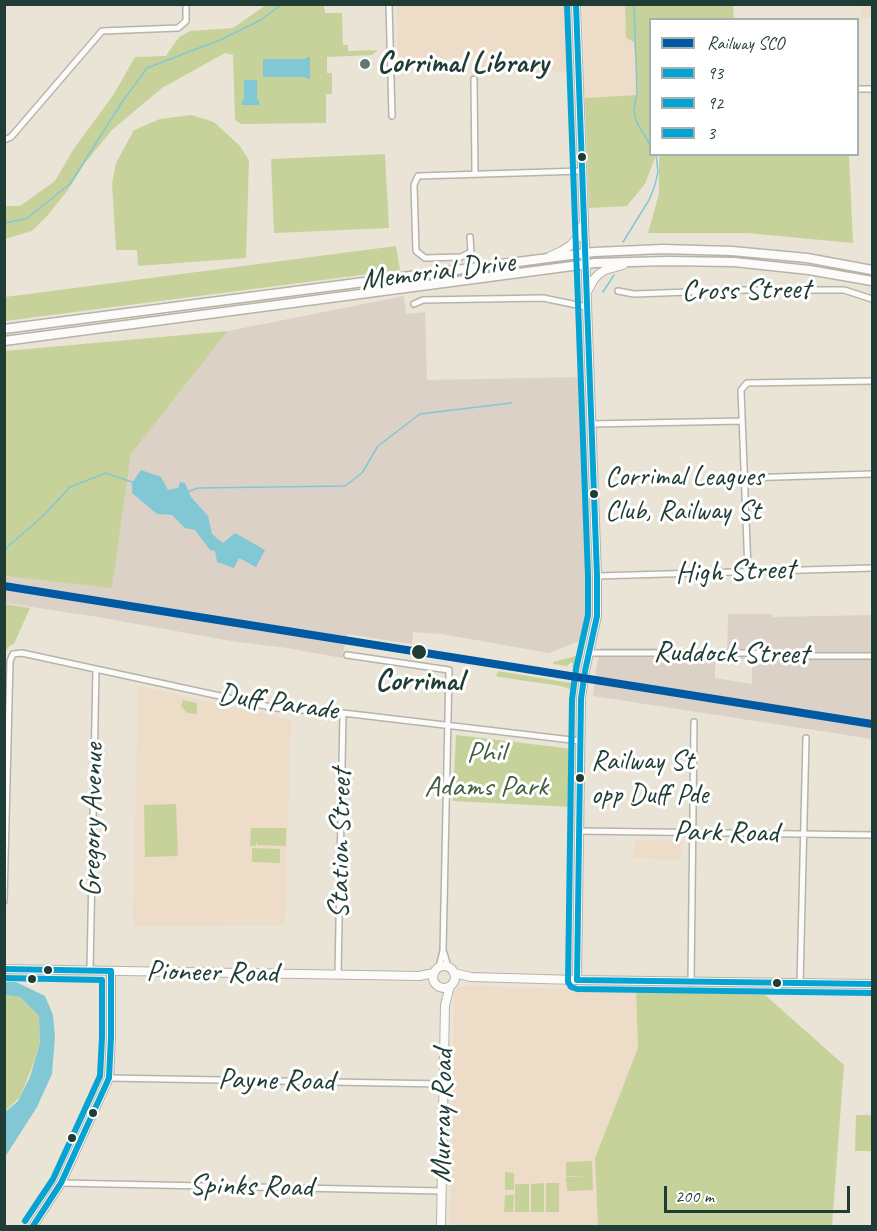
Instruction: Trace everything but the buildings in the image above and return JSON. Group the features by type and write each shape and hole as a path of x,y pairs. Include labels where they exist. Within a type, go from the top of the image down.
{"main road":[{"path":"576,4 597,576 597,616 582,692 577,980"},
{"path":"547,257 562,251 574,242 584,220"},
{"name":"Memorial Drive","path":"4,329 585,252 663,249 732,251 807,258 873,270"},
{"path":"586,294 599,274 613,267 639,261"},
{"name":"Memorial Drive","path":"4,341 585,264 703,261 809,270 873,282"},
{"path":"452,984 455,978 454,973 448,966 436,970 437,984 445,988 471,977"},
{"name":"Pioneer Road","path":"4,969 419,976 436,970"},
{"path":"33,1227 61,1183 109,1078 111,971"},
{"path":"454,973 471,977 691,983 873,984"},
{"name":"Pioneer Road","path":"419,976 437,984"},
{"name":"Murray Road","path":"437,984 445,1005"},
{"name":"Murray Road","path":"441,1227 445,1005 452,984"}],"street":[{"path":"4,140 11,136 102,31 178,28 186,21 186,4"},
{"path":"389,4 392,116"},
{"path":"474,79 476,174"},
{"path":"470,237 471,252 461,257 425,258 416,251 414,185 418,176 582,171"},
{"name":"Cross Street","path":"618,291 634,294 745,290 844,290 873,298"},
{"path":"414,304 423,300 543,298 587,307"},
{"path":"748,571 741,390 747,383 873,381"},
{"path":"591,424 742,421"},
{"path":"744,478 873,474"},
{"name":"High Street","path":"597,576 873,568"},
{"name":"Ruddock Street","path":"589,653 756,652 805,656 873,656"},
{"name":"Duff Parade","path":"6,761 10,661 13,654 96,669 275,708 343,713 580,741"},
{"path":"347,655 449,670 443,951 436,970"},
{"name":"Gregory Avenue","path":"90,970 96,669"},
{"name":"Station Street","path":"338,975 343,713"},
{"path":"691,983 694,722"},
{"path":"800,984 806,738"},
{"path":"4,901 6,761"},
{"name":"Park Road","path":"579,831 873,835"},
{"path":"443,951 448,966"},
{"name":"Payne Road","path":"109,1078 443,1084"},
{"name":"Spinks Road","path":"61,1183 442,1191"}],"shaded area":[{"path":"397,5 566,5 568,72 481,74 481,57 398,59"},
{"path":"583,5 625,5 626,38 634,42 638,96 585,98"},
{"path":"861,5 872,5 872,18 861,19"},
{"path":"404,296 406,314 425,312 427,380 580,377 589,602 584,639 549,653 442,634 413,632 412,644 347,634 342,658 5,603 4,576 112,587 131,454 228,331"},
{"path":"728,614 771,614 772,617 872,615 872,739 593,696 600,648 715,648 715,678 752,684 752,659 727,659"},
{"path":"138,686 291,720 285,925 133,926"},
{"path":"635,840 682,841 681,860 634,858"},
{"path":"469,986 636,991 638,1048 595,1158 598,1226 450,1226 454,995 457,988"}],"green space":[{"path":"266,5 324,5 325,13 342,13 343,45 348,45 348,51 378,50 372,55 327,57 327,73 332,73 332,94 326,94 326,123 241,124 235,120 233,55 225,53 162,88 112,130 48,215 32,231 5,239 4,206 20,206 55,181 73,150 114,94 135,57 166,56 179,37 190,31 233,28"},
{"path":"625,5 733,5 734,18 649,18 649,156 656,156 645,184 627,206 589,208 585,98 638,95 634,42 626,38"},
{"path":"191,115 214,122 239,145 249,160 246,258 138,266 137,250 116,250 112,184 116,163 134,130 160,119"},
{"path":"385,154 389,228 274,233 271,159"},
{"path":"659,156 849,156 853,243 747,233 648,233 659,194"},
{"path":"396,246 400,270 5,321 5,297"},
{"path":"228,331 131,454 112,588 5,576 5,351"},
{"path":"5,604 30,608 14,644 9,646 5,653"},
{"path":"576,656 580,658 577,667 572,667 573,663 567,666 553,664 553,662"},
{"path":"498,671 571,683 572,690 561,686 499,677 495,675"},
{"path":"183,700 197,703 197,714 187,713 181,706"},
{"name":"Phil Adams Park","path":"456,735 573,749 572,807 453,801"},
{"path":"176,804 178,856 145,857 144,805"},
{"path":"251,828 286,828 286,846 257,845 256,840 256,846 250,846"},
{"path":"252,848 280,849 280,863 252,862"},
{"path":"636,991 765,995 844,1065 832,1226 598,1226 595,1158 638,1048"},
{"path":"5,995 20,997 39,1016 40,1043 20,1097 5,1111"},
{"path":"856,1115 872,1115 872,1151 855,1151"},
{"path":"592,1161 593,1190 567,1191 566,1177 586,1176 566,1176 566,1162"},
{"path":"505,1172 514,1173 514,1190 505,1190"},
{"path":"544,1183 544,1212 531,1212 531,1184"},
{"path":"546,1183 559,1183 559,1212 546,1212"},
{"path":"515,1184 529,1184 529,1212 515,1212"},
{"path":"505,1195 514,1195 513,1212 504,1212"}],"water":[{"path":"310,57 310,79 306,77 263,77 263,59 306,59"},
{"path":"244,80 257,80 259,105 242,105"},
{"path":"141,470 161,477 168,490 178,488 180,482 185,483 191,497 208,516 212,534 223,543 235,533 265,550 256,567 239,558 234,568 217,562 215,551 210,550 195,530 185,528 172,515 157,514 132,493 132,483"},
{"path":"5,982 16,982 45,996 53,1015 55,1037 52,1074 37,1107 5,1157 5,1112 18,1101 30,1077 40,1043 39,1016 20,997 5,995"}],"waterway":[{"path":"4,223 26,219 70,184 122,102 147,68 220,40 261,20 282,4"},
{"path":"634,4 637,93 634,109 636,121 649,143"},
{"path":"623,242 649,200 655,185 658,172 656,156"},
{"path":"603,292 614,275"},
{"path":"187,492 198,488 345,486 362,473 378,446 420,414 511,403"},
{"path":"4,550 44,515 70,487 106,473 132,482"}],"rail line":[{"name":"SCO","path":"4,586 872,724"}],"transit line":[{"name":"92","path":"567,4 588,576 588,615 572,699 568,982 571,987 577,989 872,993"},
{"name":"93","path":"576,4 597,576 597,616 581,699 577,980"},
{"name":"3","path":"4,969 111,971 109,1078 61,1183 33,1226"},
{"path":"4,978 102,980 100,1076 53,1179 25,1221"},
{"name":"93","path":"577,980 872,984"}],"place":[{"name":"Corrimal Library","path":"365,64"},
{"name":"Corrimal Leagues Club, Railway St","path":"594,494"},
{"name":"Corrimal","path":"419,652"},
{"name":"Railway St opp Duff Pde","path":"580,778"}]}
